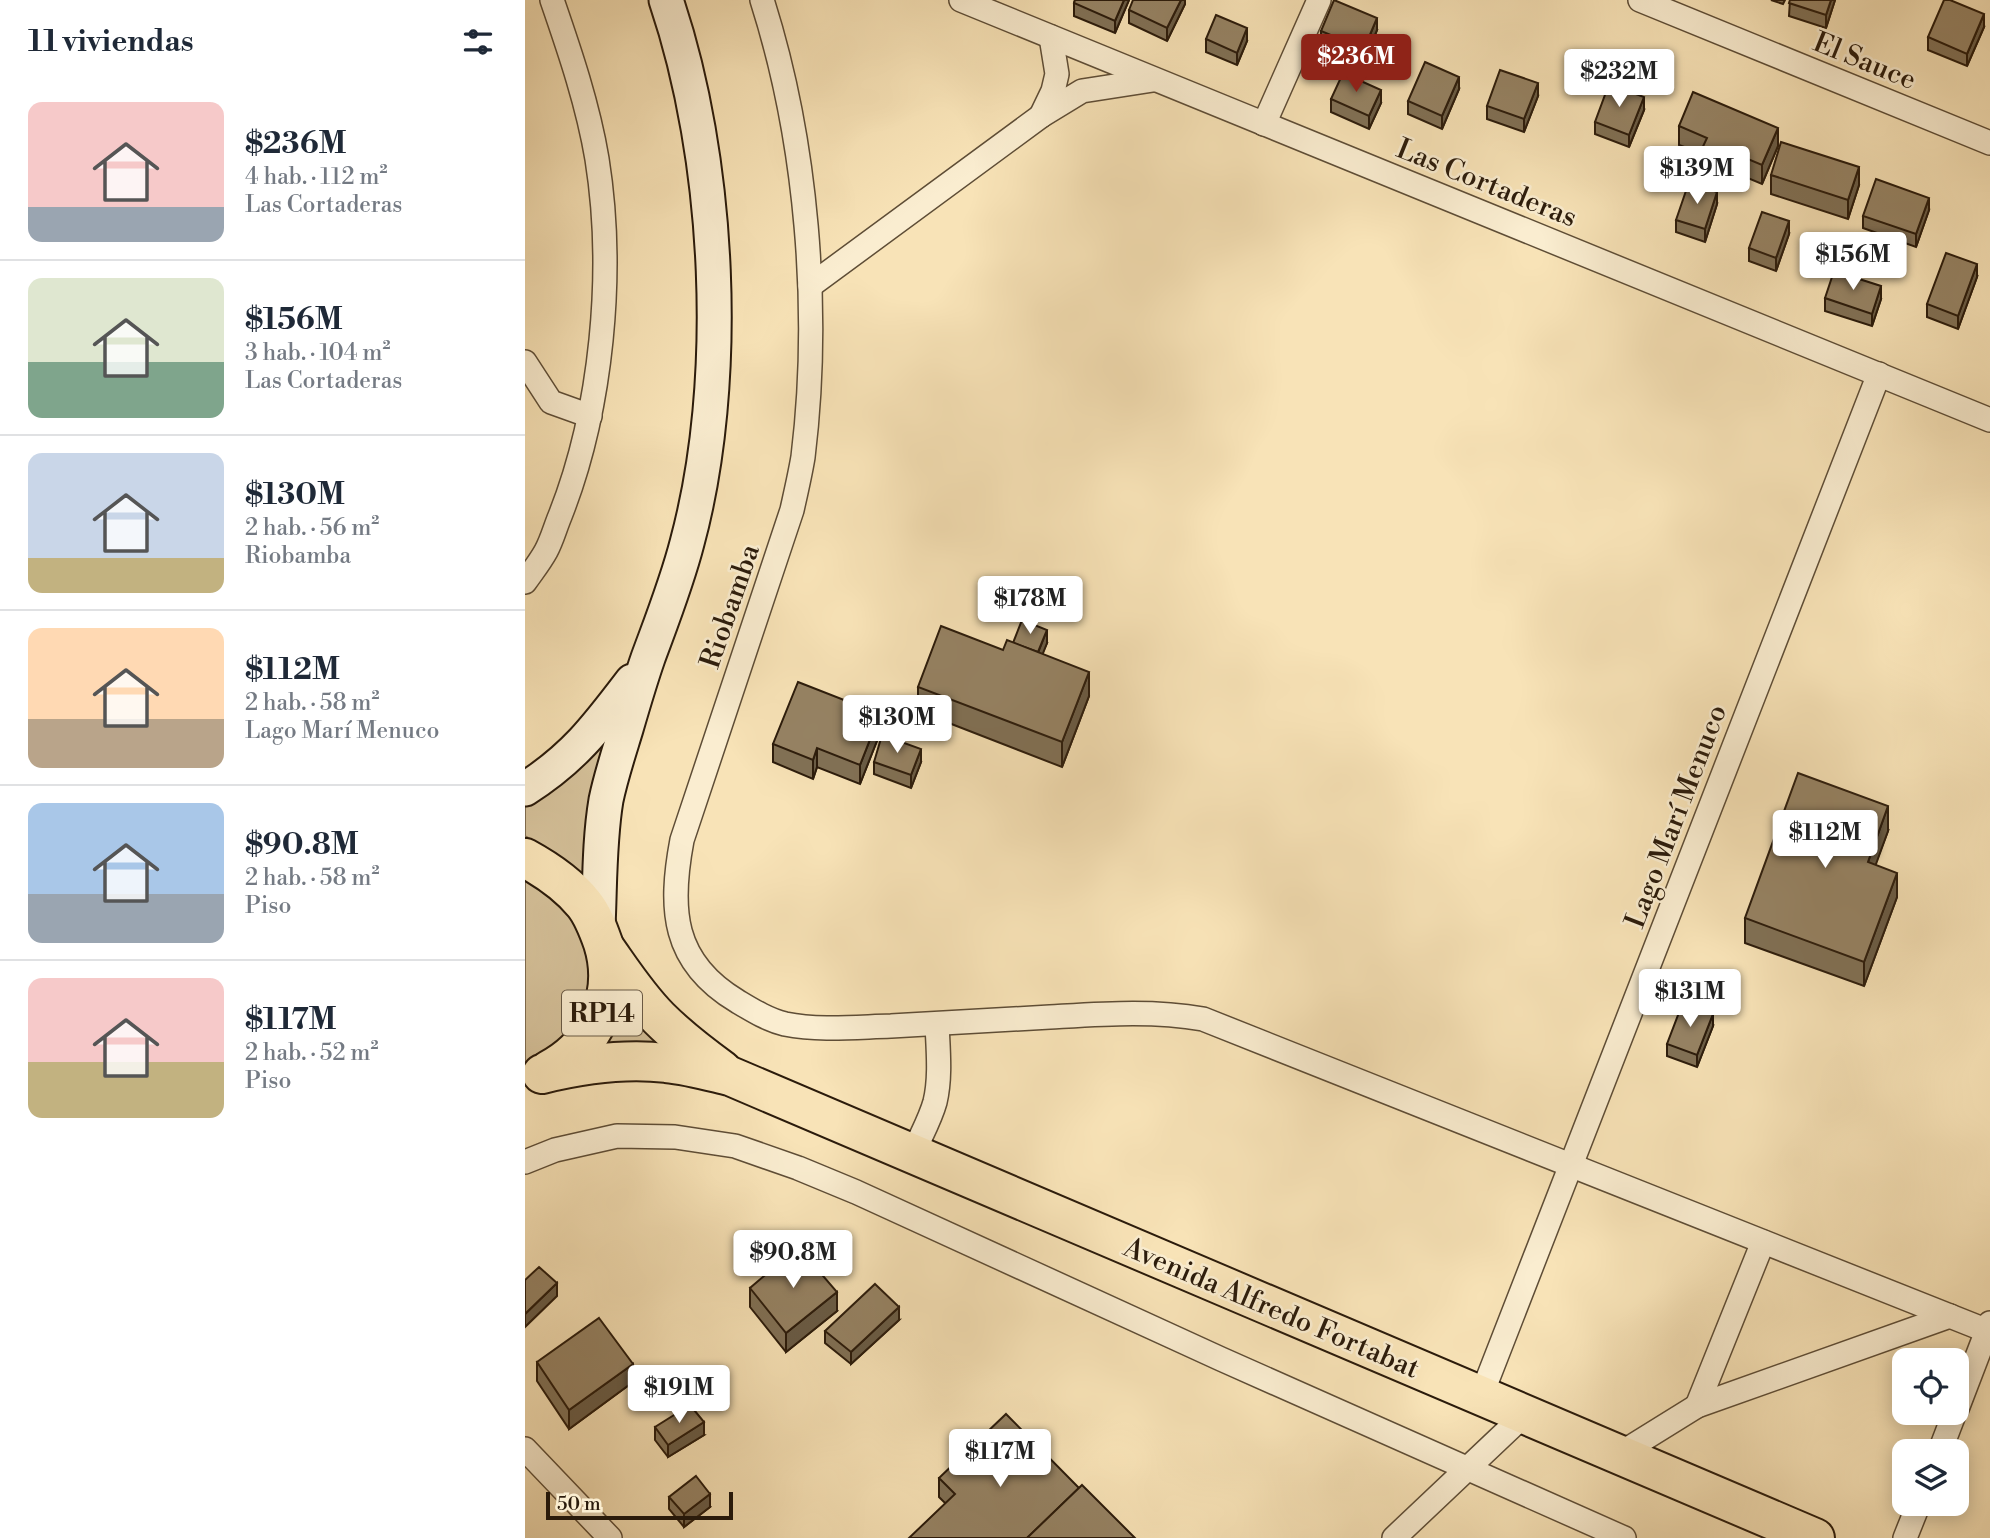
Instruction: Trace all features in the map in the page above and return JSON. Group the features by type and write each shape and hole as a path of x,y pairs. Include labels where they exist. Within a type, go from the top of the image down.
{"highway":[{"name":"RP14","path":"525,858 555,876 586,906 601,937 609,973 602,1014 592,1032 578,1050 562,1063 534,1077"},
{"name":"Avenida Alfredo Fortabat","path":"601,937 630,984 657,1017 730,1076"},
{"name":"Avenida Alfredo Fortabat","path":"534,1077 597,1063 641,1061 687,1066 730,1076 1815,1538"}],"main road":[{"name":"RP14","path":"601,937 603,823 607,799 647,660 677,578 697,502 708,426 714,346 713,269 701,149 682,54 667,0"},
{"name":"RP14","path":"525,789 559,766 580,747 647,660"}],"street":[{"path":"525,582 546,552 573,483 590,416 600,347 605,279 604,222 597,159 582,93 552,0"},
{"name":"Riobamba","path":"762,0 781,65 804,202 810,286 807,403 803,459 792,510 685,831 677,869 676,895 683,944 698,969 722,992 754,1011 783,1023 813,1028 1120,1013 1174,1014 1203,1019 1950,1317 1989,1329"},
{"name":"Las Cortaderas","path":"961,0 1990,420"},
{"path":"1264,124 1319,0"},
{"name":"El Sauce","path":"1640,0 1990,143"},
{"path":"1041,116 1053,91 1057,74 1051,37"},
{"path":"810,286 1041,116 1082,91 1156,80"},
{"path":"525,362 551,402 590,416"},
{"name":"Lago Marí Menuco","path":"1481,1396 1879,374"},
{"path":"913,1154 935,1102 939,1063 937,1024"},
{"path":"525,1162 555,1150 617,1136 675,1137 735,1146 856,1192 1221,1359 1624,1538"},
{"path":"1697,1406 1763,1242"},
{"path":"1618,1455 1697,1406 1950,1317"},
{"path":"1969,1379 1989,1329"},
{"path":"1394,1538 1524,1415"},
{"path":"525,1449 611,1538"},
{"path":"1905,1538 1914,1516"}],"shaded area":[{"path":"614,724 590,886 543,846 525,836 525,804"},
{"path":"525,878 556,899 569,912 584,943 589,974 588,992 577,1022 555,1046 525,1064"},
{"path":"624,998 687,1054 598,1051 615,1026"}],"building":[{"path":"1075,0 1124,0 1115,21 1074,3"},
{"path":"1133,0 1181,0 1167,28 1129,10"},
{"path":"1334,0 1377,18 1364,49 1321,31"},
{"path":"1790,0 1831,0 1826,15 1789,3"},
{"path":"1944,0 1984,14 1967,54 1928,37"},
{"path":"1216,15 1247,28 1237,53 1206,39"},
{"path":"1425,62 1459,77 1442,116 1408,101"},
{"path":"1500,70 1538,83 1524,119 1487,106"},
{"path":"1343,73 1381,90 1369,116 1331,99"},
{"path":"1609,84 1644,97 1629,135 1595,122"},
{"path":"1693,92 1778,128 1762,165 1736,154 1731,168 1699,155 1707,138 1679,126"},
{"path":"1781,142 1859,167 1848,200 1771,175"},
{"path":"1876,179 1929,198 1916,234 1863,216"},
{"path":"1689,182 1717,192 1705,229 1676,220"},
{"path":"1762,212 1789,221 1776,258 1749,248"},
{"path":"1946,253 1977,264 1958,316 1927,304"},
{"path":"1834,271 1881,286 1872,314 1825,298"},
{"path":"1022,620 1047,630 1038,652 1013,643"},
{"path":"941,626 1003,650 1007,640 1089,672 1062,742 918,687"},
{"path":"798,682 880,714 860,765 817,748 813,760 773,744"},
{"path":"882,735 921,749 911,775 874,762"},
{"path":"1798,773 1888,806 1868,862 1897,873 1864,962 1745,918"},
{"path":"1683,1002 1713,1014 1697,1055 1667,1044"},
{"path":"798,1247 837,1292 786,1333 750,1288"},
{"path":"539,1267 557,1283 525,1314 525,1280"},
{"path":"875,1284 899,1307 851,1352 825,1331"},
{"path":"599,1318 633,1364 569,1410 537,1362"},
{"path":"690,1405 704,1422 668,1445 655,1427"},
{"path":"1006,1414 1079,1488 1027,1538 909,1538 955,1494 939,1478"},
{"path":"696,1476 710,1494 684,1514 669,1497"},
{"path":"1082,1485 1135,1538 1027,1538"}]}
